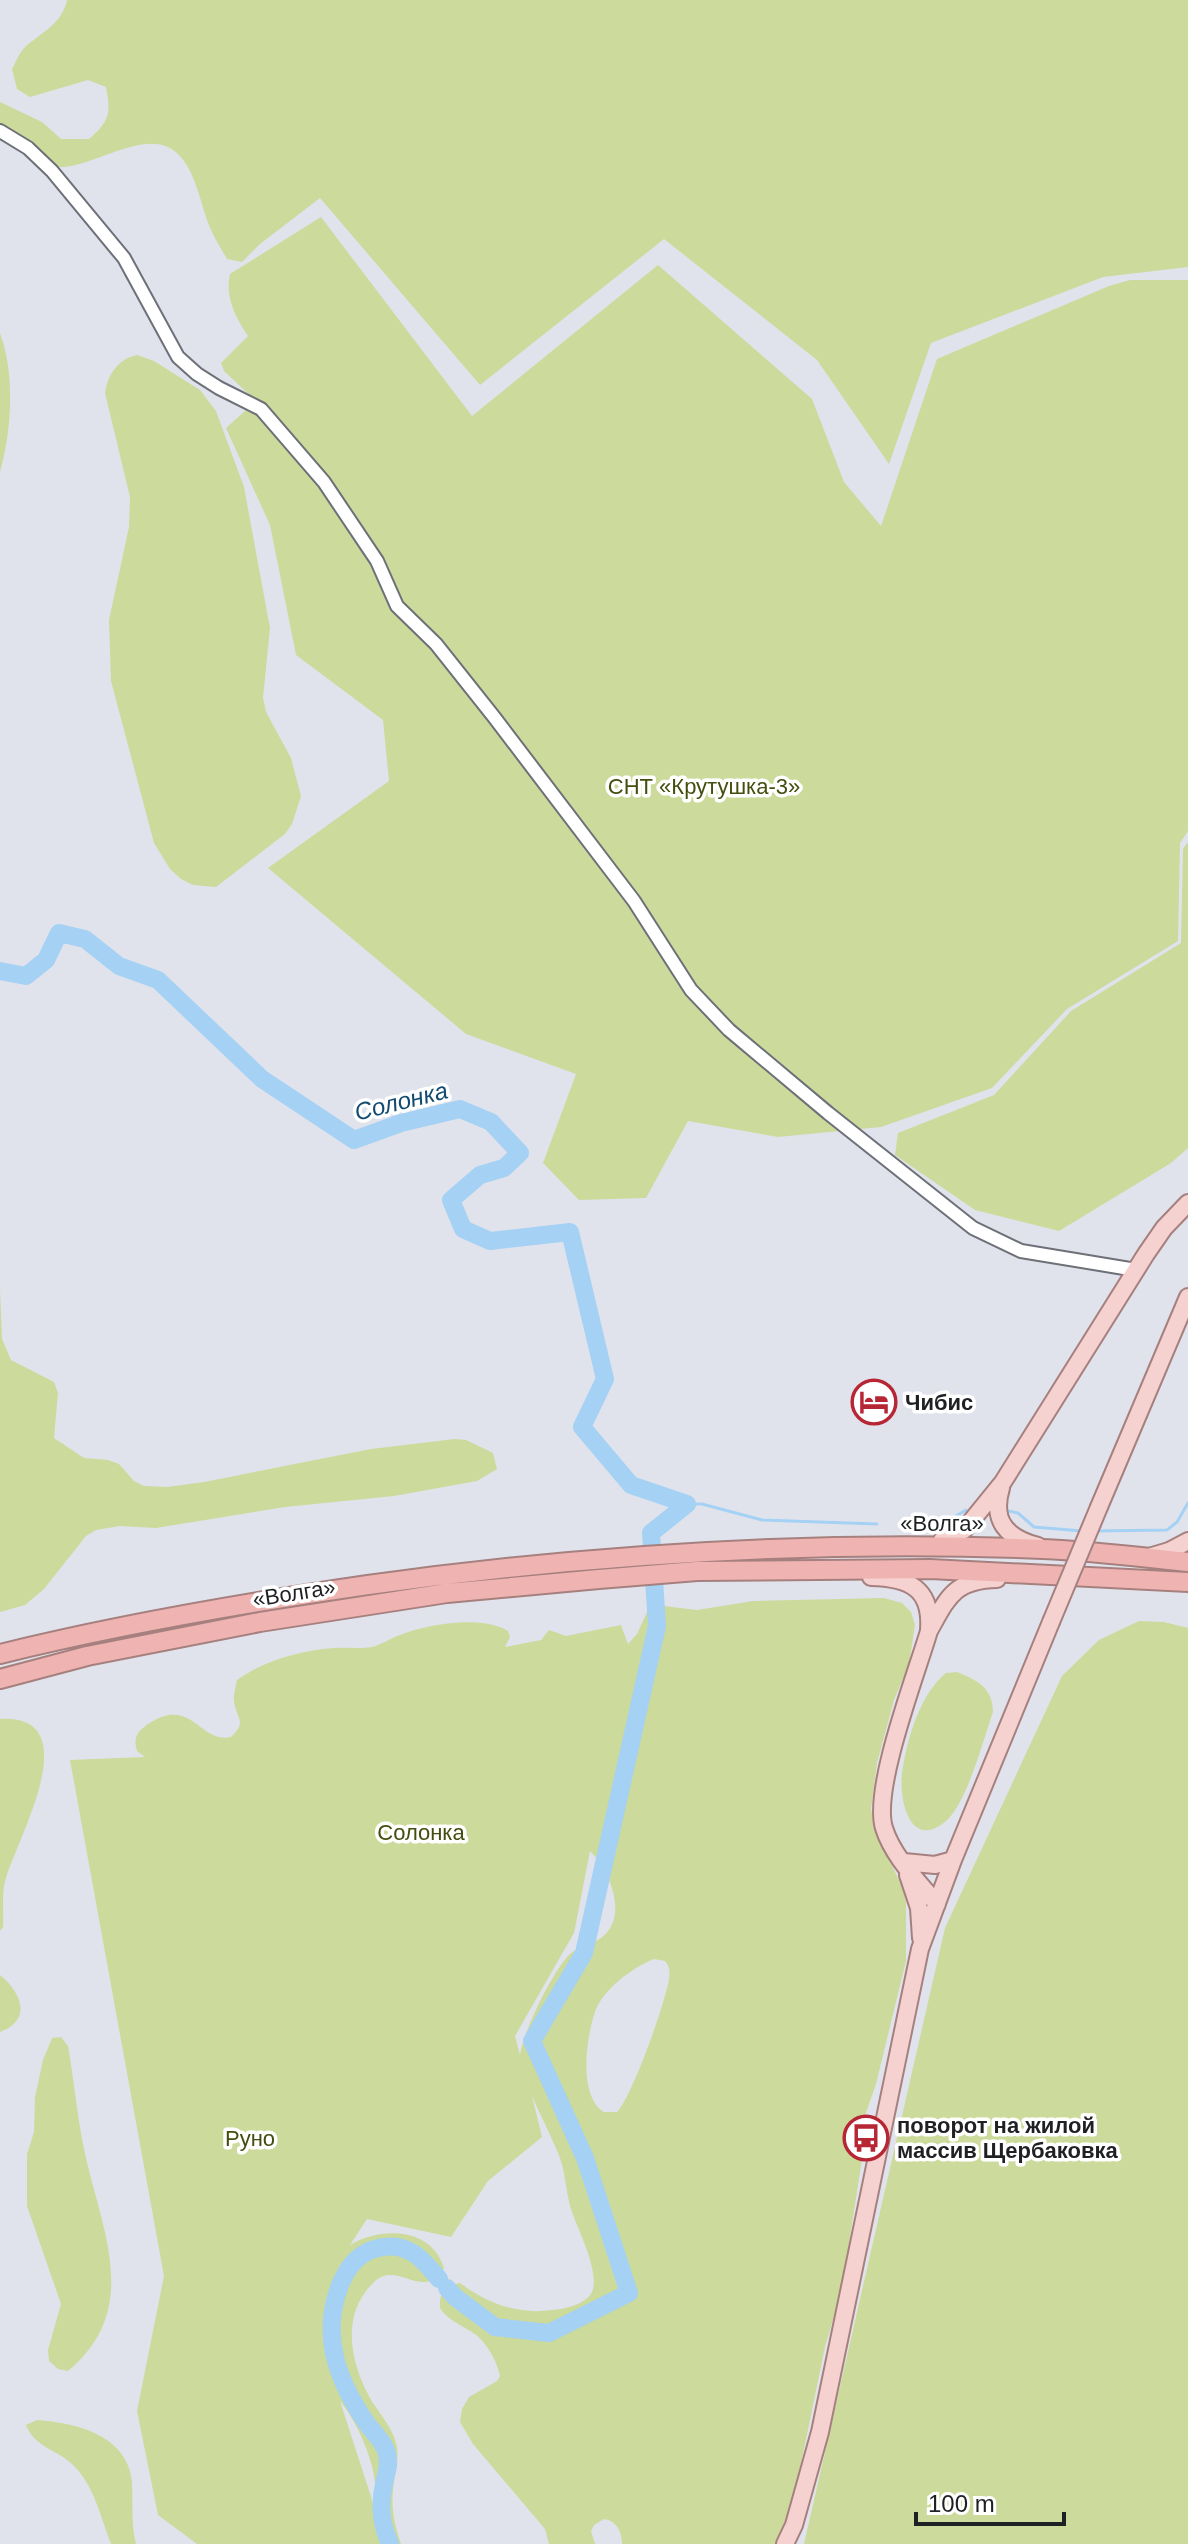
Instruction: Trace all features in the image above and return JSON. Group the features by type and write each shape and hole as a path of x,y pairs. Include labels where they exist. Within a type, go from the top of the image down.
{"highway":[{"name":"«Волга»","path":"0,1654 80,1634 256,1601 446,1574 598,1559 695,1552 1036,1546 1188,1562"},
{"path":"833,1571 930,1569 1188,1582"},
{"name":"«Волга»","path":"0,1679 87,1656 260,1622 447,1593 697,1571 833,1571"}],"main road":[{"path":"942,1540 955,1536 972,1522 1003,1482 1136,1270 1164,1228 1188,1203"},
{"path":"785,2544 794,2525 820,2432 920,1949 953,1860 1187,1300"},
{"path":"1003,1482 998,1503 1001,1520 1011,1536 1036,1546"},
{"path":"888,1547 942,1540 1036,1546"},
{"path":"1145,1557 1169,1551 1188,1541"},
{"path":"833,1571 898,1579 914,1586 929,1609 929,1631"},
{"path":"937,1904 892,1846 883,1825 882,1795 929,1631 947,1599 966,1583 1041,1573"},
{"path":"904,1862 935,1865 953,1860"},
{"path":"904,1862 919,1908 920,1949"}],"street":[{"path":"0,131 28,148 52,171 124,258 178,357 206,380 261,409 324,482 377,561 397,606 436,644 494,717 634,901 691,990 729,1030 973,1228 1021,1251 1136,1270"}],"green space":[{"path":"67,0 1188,0 1188,267 1103,277 931,343 889,464 817,360 664,239 480,385 320,198 260,244 242,262 227,259 215,239 190,171 178,154 166,146 137,145 61,167 37,161 0,139 0,102 42,122 61,139 89,139 105,121 108,110 106,87 88,80 30,97 17,89 12,69 19,55 56,21"},
{"name":"СНТ «Крутушка-3»","path":"321,217 472,416 658,265 812,399 844,482 881,526 937,359 1109,286 1130,280 1188,280 1188,831 1180,843 1178,941 1067,1009 992,1088 881,1127 778,1137 688,1121 646,1198 579,1200 543,1163 576,1074 466,1034 268,868 389,781 383,720 296,655 270,525 226,428 256,401 224,371 221,363 248,336 232,306 230,274"},
{"path":"0,333 8,366 10,402 0,472"},
{"path":"137,355 154,361 200,390 216,411 244,487 270,628 263,698 266,712 291,758 301,796 292,824 285,834 216,887 193,885 181,879 170,869 154,843 111,681 109,620 129,527 130,497 105,393 115,368"},
{"path":"1188,842 1188,1148 1171,1163 1059,1231 975,1210 895,1155 898,1133 994,1095 1071,1011 1181,943 1183,849"},
{"path":"0,1289 2,1339 11,1360 54,1382 58,1393 54,1438 84,1458 119,1464 134,1481 144,1486 167,1487 204,1482 371,1449 455,1439 466,1440 493,1453 497,1469 477,1481 394,1496 285,1507 156,1528 120,1526 96,1530 86,1536 44,1589 25,1605 0,1612"},
{"name":"Руно","path":"884,1598 902,1603 911,1612 915,1625 909,1664 894,1700 877,1763 871,1809 875,1829 906,1902 906,1961 876,2084 861,2127 862,2159 842,2289 825,2347 790,2517 777,2544 622,2544 618,2528 604,2519 591,2531 595,2544 549,2544 545,2529 473,2444 460,2422 462,2409 469,2397 497,2381 500,2376 486,2345 440,2308 444,2291 460,2283 503,2306 539,2311 576,2305 587,2298 593,2289 593,2271 570,2205 560,2158 532,2096 542,2137 488,2181 451,2237 367,2219 350,2245 376,2235 403,2234 428,2244 444,2268 428,2282 383,2276 363,2295 353,2324 352,2339 358,2370 371,2400 396,2442 393,2504 401,2544 197,2544 158,2515 137,2411 164,2276 70,1760 145,1757 137,1751 135,1742 139,1733 148,1724 175,1715 185,1717 211,1734 231,1737 240,1723 234,1699 237,1680 258,1667 296,1654 322,1649 372,1647 425,1627 470,1622 508,1631 510,1637 505,1647 541,1640 549,1630 566,1636 621,1625 628,1644 637,1634 649,1608 655,1605 697,1610 753,1601","holes":["590,1851 604,1870 614,1893 614,1918 610,1929 601,1938 576,1950 561,1965 532,2018 520,2055 515,2036 574,1933","654,1959 665,1961 669,1972 667,1990 631,2088 617,2112 604,2112 590,2093 587,2080 587,2051 595,2012 611,1987","340,2401 354,2423 372,2465 376,2494 374,2506"]},
{"path":"1139,1621 1164,1622 1188,1628 1188,2544 804,2544 945,1928 1062,1676 1099,1640"},
{"path":"957,1672 971,1678 987,1691 993,1712 974,1769 954,1811 934,1829 923,1830 908,1817 904,1805 902,1779 905,1755 912,1729 929,1692 946,1673"},
{"path":"0,1719 26,1723 40,1736 44,1756 33,1808 4,1884 3,1927 0,1931"},
{"path":"0,1975 14,1989 20,2013 10,2027 0,2032"},
{"path":"61,2037 68,2046 84,2149 106,2237 111,2294 105,2321 91,2347 68,2371 58,2369 49,2361 48,2350 61,2304 27,2206 27,2154 34,2132 35,2097 43,2060 52,2038"},
{"path":"37,2420 68,2424 98,2434 121,2453 132,2482 136,2544 111,2544 96,2502 80,2473 30,2433 26,2425"}],"waterway":[{"name":"Солонка","path":"0,971 26,976 46,960 59,933 85,939 119,966 158,980 262,1079 354,1140 401,1123 460,1109 491,1122 520,1153 504,1168 480,1175 451,1200 463,1229 490,1241 570,1232 605,1379 582,1427 631,1485 687,1504 651,1533 657,1626 584,1953 532,2041 585,2158 629,2293 549,2333 495,2327 447,2288"},
{"path":"1094,1531 1167,1530 1177,1522 1188,1503"},
{"path":"687,1504 702,1504 762,1520 877,1524"},
{"path":"927,1524 943,1524 966,1510"},
{"path":"1009,1511 1018,1513 1034,1527 1082,1531"},
{"name":"Солонка","path":"390,2544 381,2507 387,2454 340,2375 332,2340 334,2304 350,2267 359,2257 378,2248 406,2249 420,2258 439,2279"}],"place":[{"name":"Чибис","path":"874,1402"},
{"name":"поворот на жилой массив Щербаковка","path":"866,2138"}]}
